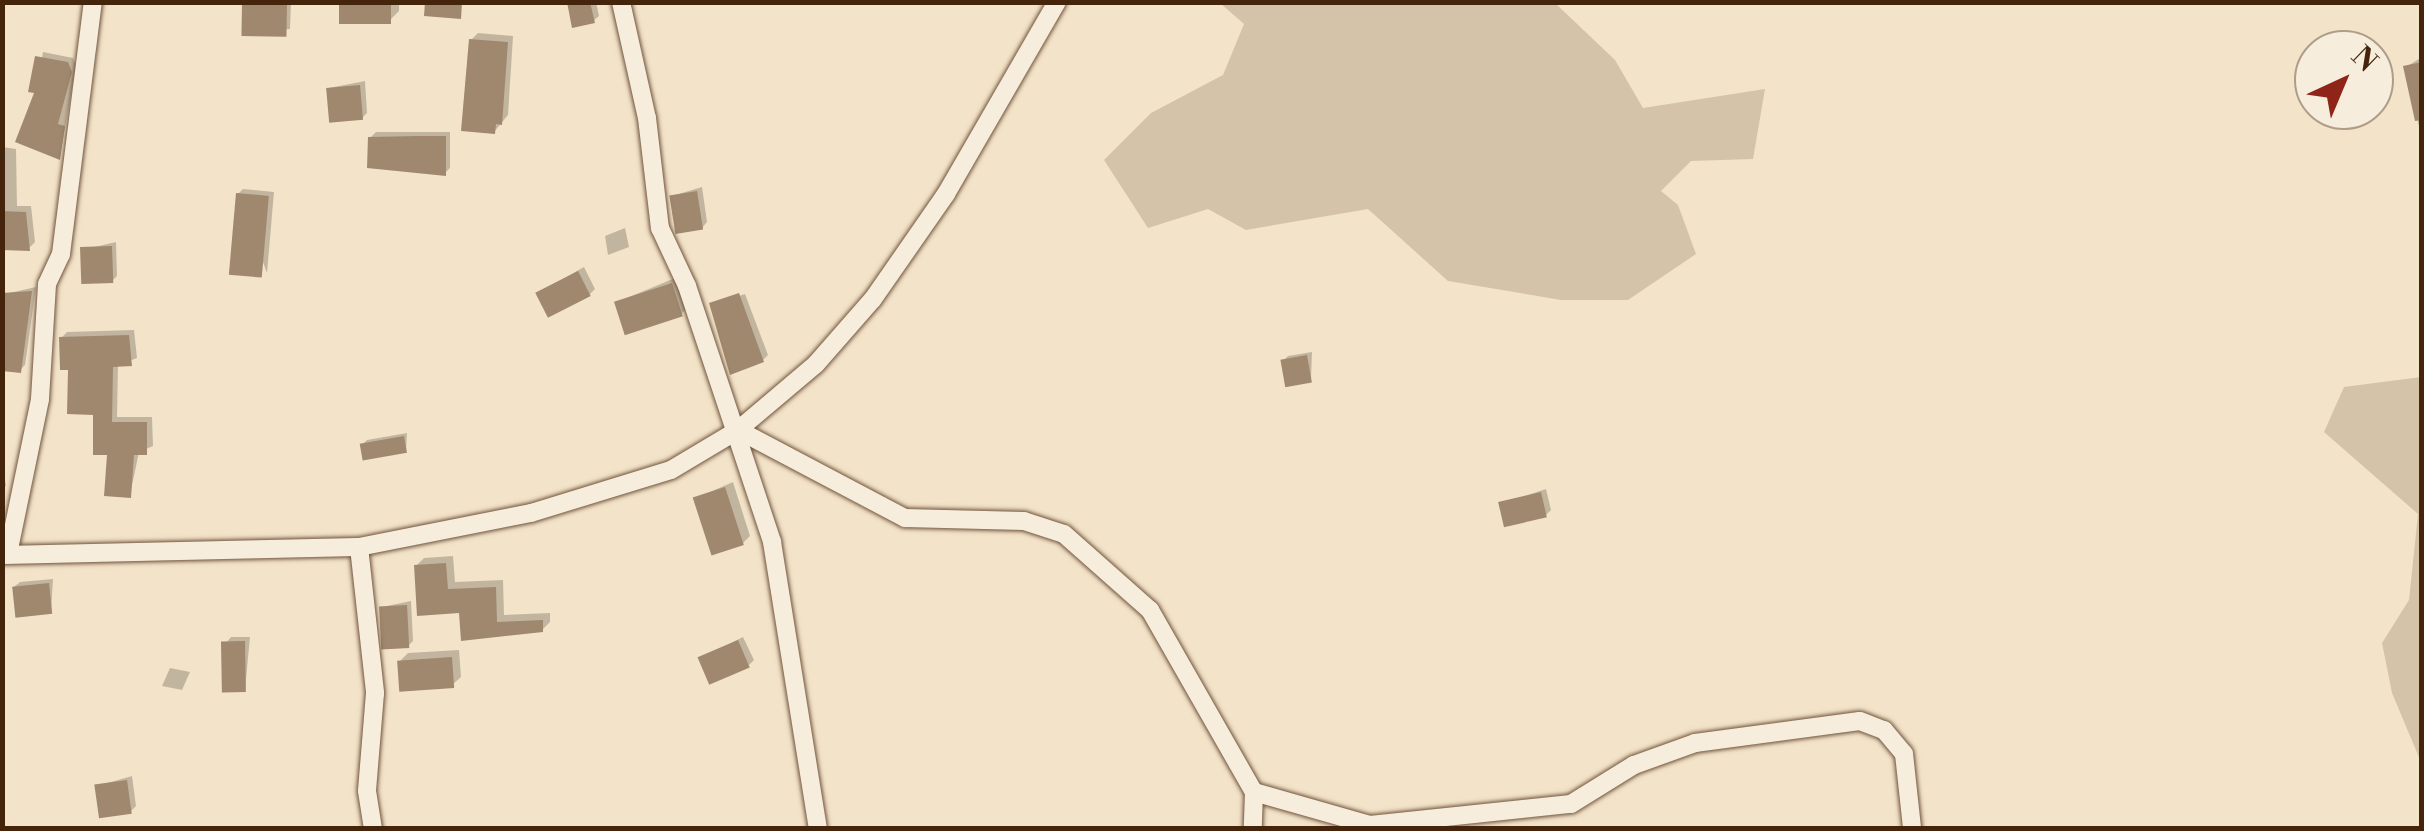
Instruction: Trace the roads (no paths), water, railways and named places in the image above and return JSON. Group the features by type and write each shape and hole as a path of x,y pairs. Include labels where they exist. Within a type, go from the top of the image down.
{"street":[{"path":"93,2 61,254 47,284 40,400 5,555 359,547 530,513 671,470 738,430 816,364 873,300 946,194 1057,2"},
{"path":"621,2 646,118 660,228 687,286 738,430 772,542 818,828"},
{"path":"738,430 905,518 1024,520 1064,534 1150,610 1254,792 1253,828"},
{"path":"359,547 374,693 367,791 373,828"},
{"path":"1254,792 1370,826 1571,804 1634,765 1696,743 1860,722 1884,730 1904,754 1912,828"}]}
